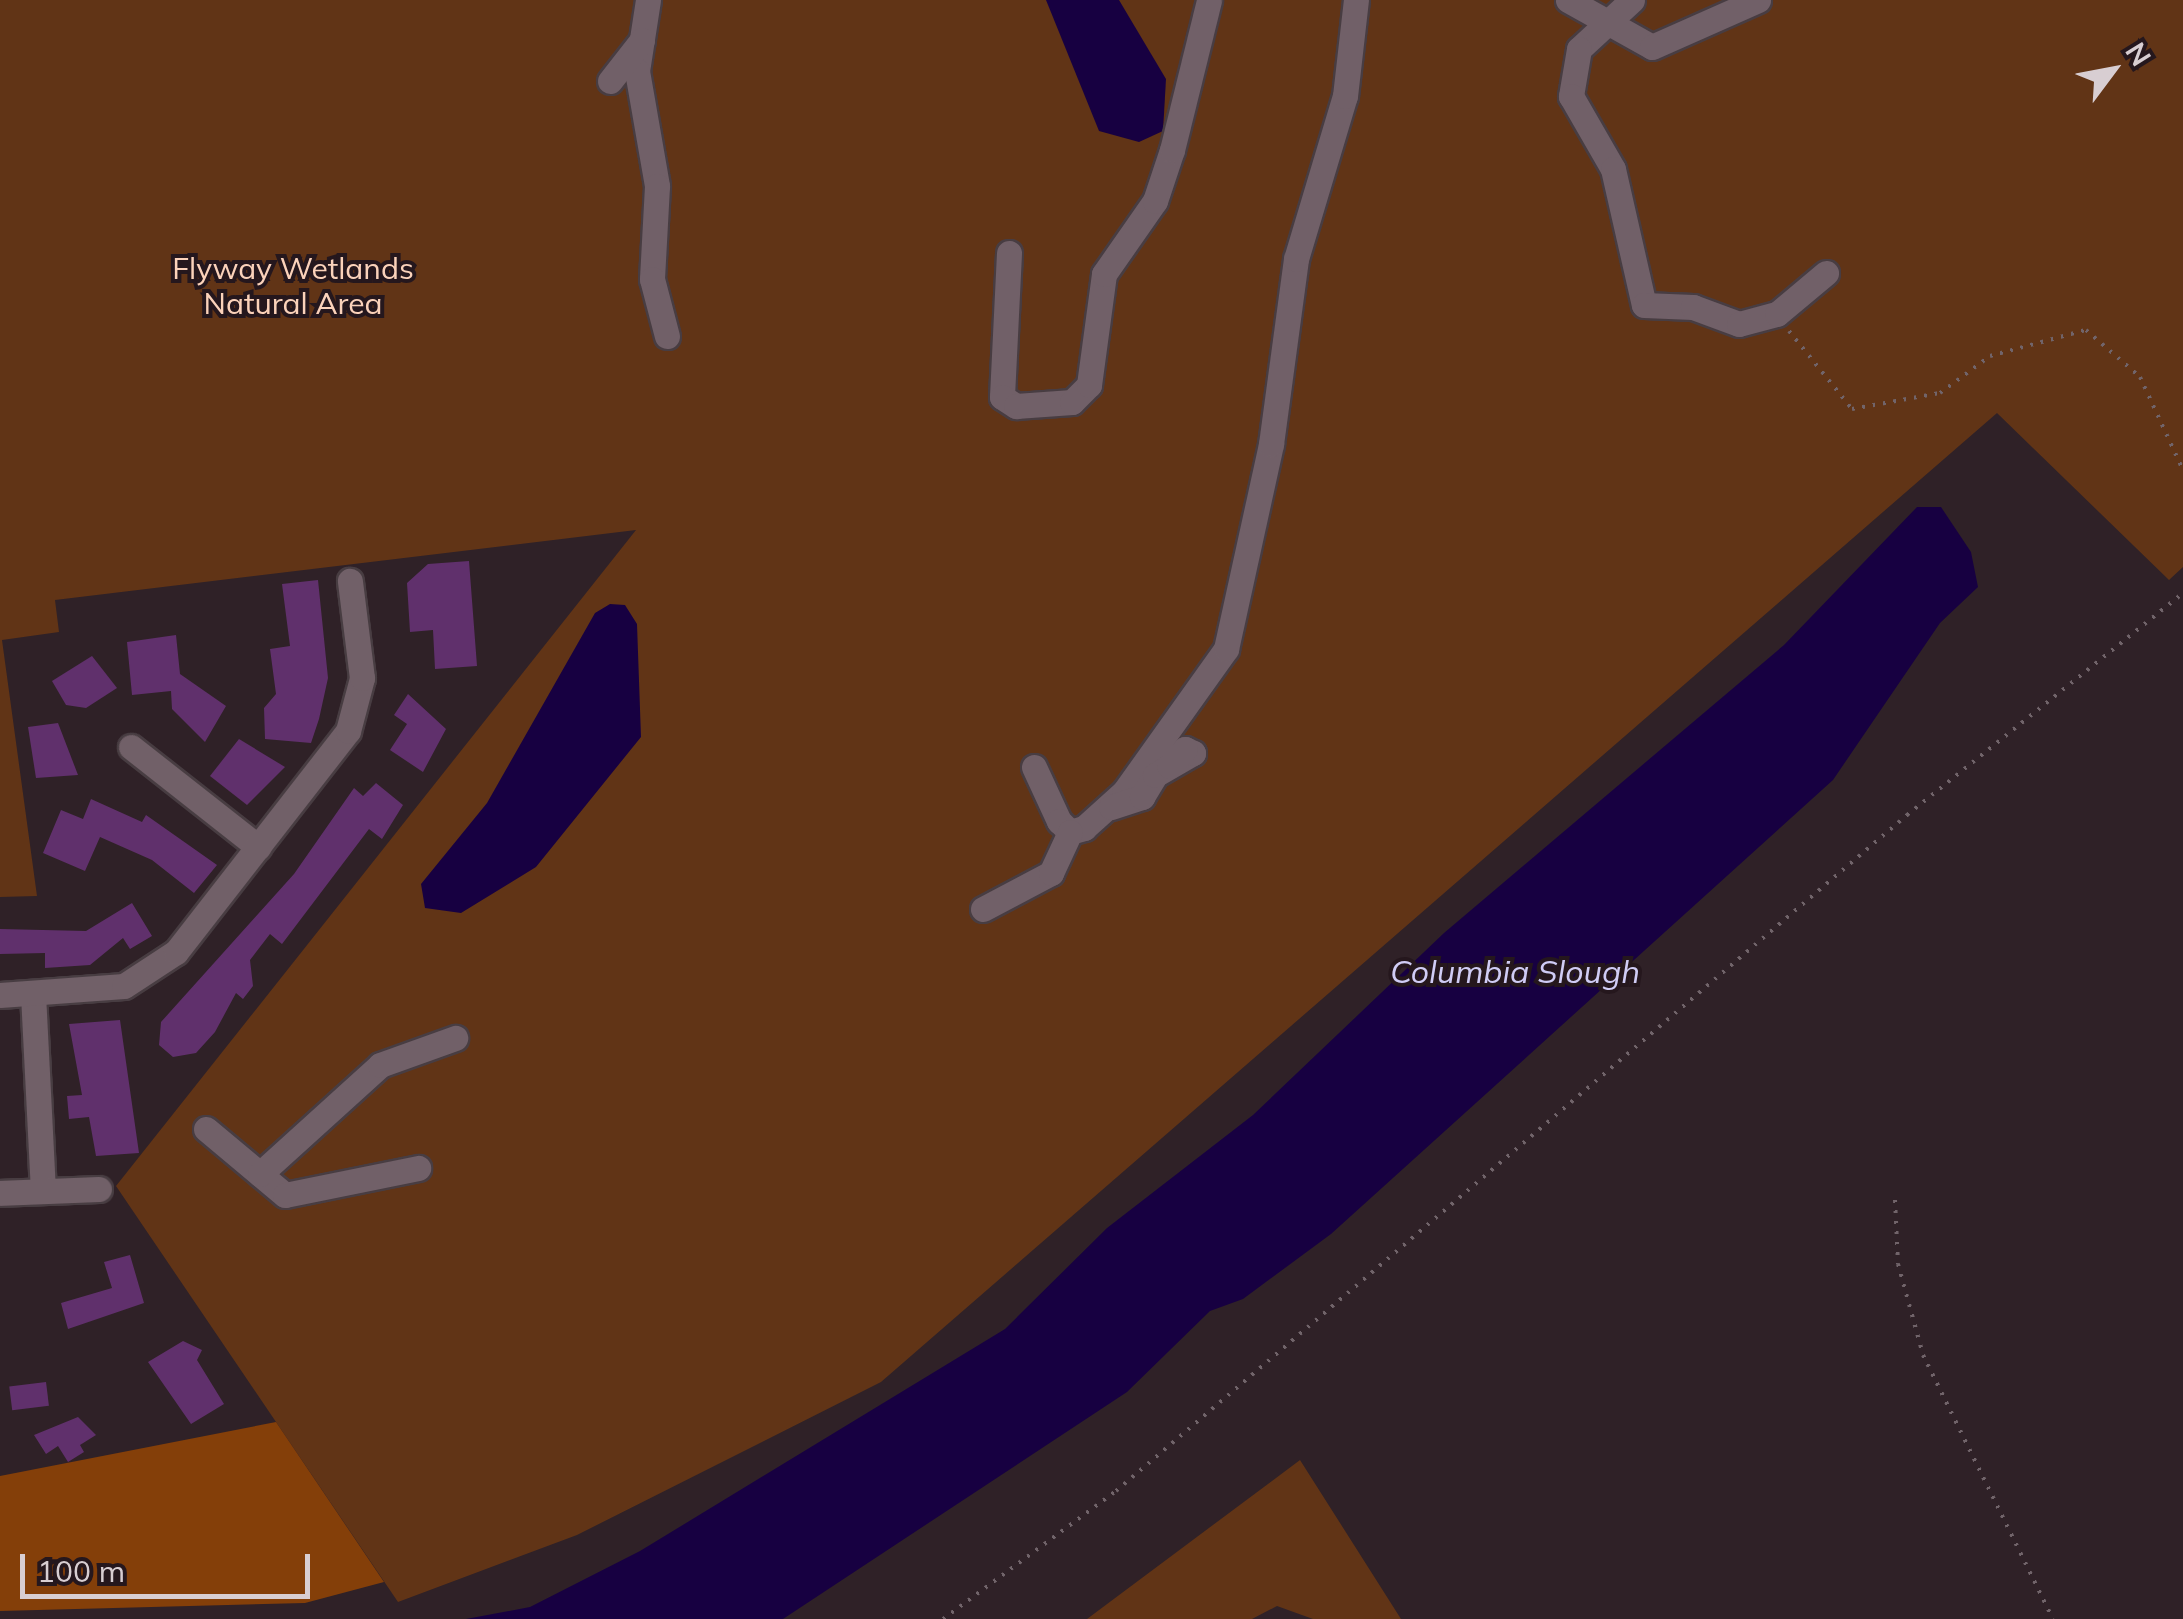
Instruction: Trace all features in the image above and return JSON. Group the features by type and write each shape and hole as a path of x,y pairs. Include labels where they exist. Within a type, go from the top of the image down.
{"street":[{"path":"648,0 650,34 637,71 657,186 652,280 667,336"},
{"path":"1008,253 1002,397 1016,406 1072,402 1089,385 1104,274 1138,231 1167,167 1209,0"},
{"path":"1111,807 1226,649 1271,444 1296,259 1345,96 1356,0"},
{"path":"1568,0 1652,47 1758,0"},
{"path":"1632,0 1604,22 1579,50 1571,96 1620,189 1635,292 1656,312 1693,308 1738,324 1777,314 1826,272"},
{"path":"610,81 650,34"},
{"path":"0,994 33,994 145,978 258,847 338,748 357,705 350,580"},
{"path":"131,747 258,847"},
{"path":"983,909 1052,873 1070,832 1111,807 1142,797 1170,766"},
{"path":"1034,768 1070,832"},
{"path":"33,994 43,1191"},
{"path":"260,1174 380,1065 455,1038"},
{"path":"206,1129 285,1196 418,1168"},
{"path":"0,1194 99,1189"}],"path":[{"path":"1777,314 1852,409 1940,392 1990,356 2086,330 2140,377 2183,470"},
{"path":"943,1619 1116,1491 1503,1166 1907,815 2183,592"},
{"path":"1895,1200 1898,1264 1923,1355 2053,1619"}],"green space":[{"name":"Flyway Wetlands Natural Area","path":"0,0 2183,0 2183,567 2169,580 1997,413 881,1382 577,1535 398,1602 116,1186 636,530 55,600 59,632 2,640 37,896 0,897"},
{"path":"1300,1460 1401,1619 1313,1619 1277,1606 1252,1619 1087,1619"}],"shaded area":[{"path":"276,1422 384,1582 305,1603 0,1611 0,1476"}],"water":[{"path":"1046,0 1119,0 1166,79 1163,131 1139,142 1099,131"},
{"name":"Columbia Slough","path":"1917,507 1941,507 1971,552 1978,587 1940,623 1833,780 1331,1234 1243,1299 1210,1311 1127,1392 783,1619 466,1619 530,1607 640,1551 1005,1329 1107,1228 1253,1115 1444,933 1784,645"},
{"path":"610,604 625,605 637,624 641,737 536,867 461,913 425,908 421,884 487,803 595,613"}],"building":[{"path":"469,561 477,666 435,669 433,630 410,632 407,583 428,564"},
{"path":"318,580 328,678 311,743 265,739 264,708 276,694 270,649 290,646 282,584"},
{"path":"176,635 180,674 226,706 205,742 172,709 171,691 132,695 127,642"},
{"path":"92,656 117,688 86,708 66,705 52,681"},
{"path":"408,694 446,729 423,772 390,750 407,724 394,715"},
{"path":"58,723 78,775 36,778 28,727"},
{"path":"239,739 285,767 247,805 210,776"},
{"path":"376,783 403,805 382,839 369,829 282,944 270,934 250,960 253,986 243,999 236,993 215,1032 196,1053 173,1057 159,1045 161,1022 294,874 354,788 363,796"},
{"path":"91,799 142,822 146,815 217,865 194,893 152,860 100,837 85,871 43,853 61,810 83,819"},
{"path":"132,903 152,936 130,949 123,938 90,965 45,968 45,953 0,954 0,929 86,931"},
{"path":"120,1020 139,1153 96,1156 89,1117 69,1119 67,1096 82,1095 69,1024"},
{"path":"130,1255 144,1303 68,1329 61,1303 112,1288 104,1262"},
{"path":"183,1341 202,1350 197,1360 224,1404 191,1424 148,1362"},
{"path":"46,1382 49,1406 12,1410 9,1387"},
{"path":"78,1417 96,1435 80,1445 84,1452 68,1462 58,1446 46,1454 34,1435"}]}
